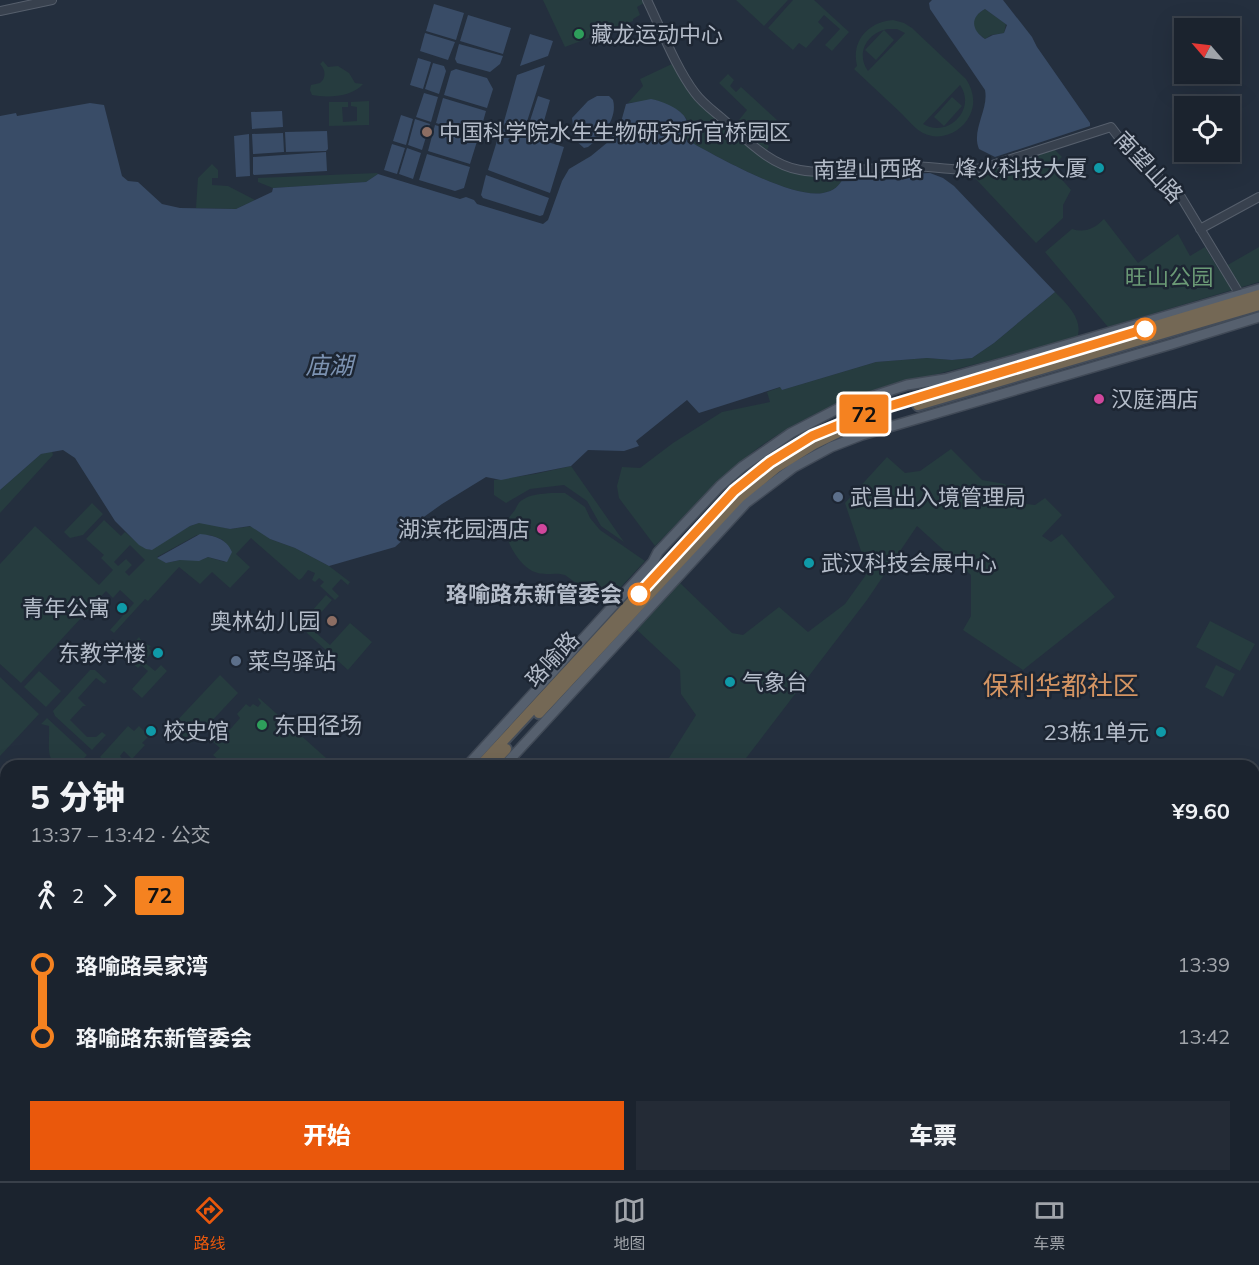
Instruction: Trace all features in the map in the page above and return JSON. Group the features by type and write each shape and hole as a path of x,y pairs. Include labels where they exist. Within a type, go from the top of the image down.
{"highway":[{"name":"珞喻路","path":"486,760 734,491 797,444 828,428 873,411 1241,297 1259,295"},
{"name":"珞喻路","path":"496,760 720,517 755,483 802,451 840,431 877,416 1259,305"},
{"path":"615,645 630,616"}],"main road":[{"path":"473,760 714,492 742,466 791,433 829,412 866,397 907,385 945,379 1241,297 1259,289"},
{"path":"510,760 746,503 781,475 812,457 862,435 1172,344 1259,316"}],"street":[{"path":"0,11 52,0"},
{"name":"南望山西路","path":"647,0 667,43 696,95 775,162 794,169 808,171 907,166 970,170 987,167 1111,127"},
{"name":"南望山路","path":"1111,127 1130,152 1181,196 1241,297"},
{"path":"1200,229 1259,197"}],"green space":[{"name":"藏龙运动中心","path":"543,0 642,0 644,3 637,7 640,15 633,21 565,47"},
{"path":"736,0 788,0 764,26"},
{"path":"793,0 814,0 849,32 832,51 825,45 840,29 824,15 818,22 824,28 806,48 799,43 793,50 768,28"},
{"path":"985,9 1006,24 1004,33 991,35 985,39 974,30 975,18"},
{"path":"893,20 912,28 966,79 972,92 973,106 966,121 956,131 944,136 930,136 920,131 854,69 857,66 857,49 863,34 884,22","holes":["888,29 897,29 905,33 868,71 863,57 866,44 875,34","960,85 965,103 957,119 942,128 932,128 923,124"]},
{"path":"884,30 894,40 876,60 865,50"},
{"path":"323,61 328,67 338,66 349,73 355,83 363,84 353,92 339,96 312,95 311,85 320,83 324,76 320,64"},
{"path":"674,63 687,89 696,100 735,136 765,159 794,173 843,172 844,177 840,183 827,192 809,193 774,183 687,140 684,137 688,123 679,111 656,100 628,103 643,86 640,79"},
{"path":"728,74 734,80 730,86 736,92 741,87 777,120 773,125 770,123 758,136 769,146 767,150 735,125 747,110 719,83"},
{"path":"952,97 962,106 944,126 934,117"},
{"path":"369,101 369,125 329,126 329,102 348,102 348,107 342,107 343,122 357,121 357,107 351,106 351,102"},
{"path":"1054,149 1062,157 1051,167 1071,190 1063,205 1063,218 1036,243 974,177 975,173"},
{"path":"212,164 218,170 218,178 212,178 212,185 228,186 255,200 236,209 196,208 198,178"},
{"path":"377,173 366,182 273,188 258,182 258,178"},
{"name":"旺山公园","path":"1104,219 1138,263 1178,234 1190,256 1205,247 1219,270 1259,247 1259,282 1108,327 1045,252 1072,229 1081,231 1089,229"},
{"path":"1055,292 1069,307 1076,319 1079,331 1077,338 871,391 807,418 777,435 736,465 655,546 619,498 617,486 622,467 640,468 673,443 722,412 770,402 767,392 781,387 782,390 876,362 927,358 952,360 972,358 994,343"},
{"path":"951,449 982,480 1005,484 1018,503 1035,505 1045,498 1062,515 1042,536 1051,542 1062,534 1115,597 1023,670 963,630 971,616 971,575 917,526 867,600 745,760 668,760 696,715 681,694 680,670 636,629 680,583 732,633 743,635 779,607 808,632 845,604 868,572 845,503 887,457 905,473 920,471"},
{"path":"52,451 53,455 0,513 0,490 41,454"},
{"path":"571,466 624,542 601,526 587,501 564,485 530,489 506,503 494,495 494,480"},
{"path":"565,493 585,507 590,518 600,530 645,561 608,601 603,603 565,575 534,572 516,556 507,538 508,519 522,500 537,494"},
{"path":"92,503 103,514 83,535 70,538 64,532"},
{"path":"104,520 121,536 125,532 150,550 201,522 230,529 253,526 270,539 295,548 329,566 350,582 348,585 341,579 332,589 339,596 335,600 320,586 324,582 319,578 315,582 312,580 315,573 308,570 299,580 251,538 236,554 250,567 230,588 212,572 200,584 179,567 114,633 110,630 134,603 120,590 113,598 106,591 21,683 0,664 0,564 35,526 99,585 113,570 101,558 104,555 86,539","holes":["197,535 210,535 223,540 225,562 208,557 201,560 166,563 157,557","130,545 145,560 129,576 125,572 132,565 126,559 118,566 114,562"]},
{"path":"326,595 332,600 318,616 315,632 330,645 350,623 372,642 348,670 307,633 311,612"},
{"path":"1210,621 1255,644 1240,671 1196,647"},
{"path":"139,637 143,643 151,646 149,648 152,652 144,662 155,671 161,665 167,671 142,698 132,689 148,671 141,665 138,668 123,655"},
{"path":"1216,665 1235,674 1223,697 1205,687"},
{"path":"90,670 95,670 107,681 104,684 96,678 78,698 86,706 83,706 70,720 87,737 96,737 102,732 106,735 92,750 55,716 53,711"},
{"path":"39,671 61,691 46,707 24,687"},
{"path":"220,675 238,693 191,743 172,726"},
{"path":"0,677 39,714 0,756"},
{"name":"东田径场","path":"258,699 328,760 219,760 213,755 220,748 212,741 223,730 227,733 240,718 237,714 246,704 250,707 253,704 258,707 261,703"},
{"path":"47,718 87,755 82,760 52,760 49,751 49,726 41,724"},
{"path":"128,726 134,731 139,726 149,736 142,743 145,745 132,759 124,751 120,756 123,760 103,760 100,757"}],"water":[{"path":"932,0 1003,0 1032,37 1090,126 995,157 979,149 977,134 985,105 985,90 930,9 929,3","holes":["985,9 1007,25 1004,33 985,39 977,32 974,24 977,16"]},
{"path":"434,4 464,13 456,40 426,31"},
{"path":"468,15 511,28 503,54 460,41"},
{"path":"425,33 455,42 448,60 420,51"},
{"path":"530,34 553,41 548,56 520,66"},
{"path":"459,44 503,56 500,64 490,72 457,63 455,59"},
{"path":"418,58 431,62 423,89 410,85"},
{"path":"433,63 444,66 446,71 439,94 425,89"},
{"path":"545,65 524,131 503,125 517,75"},
{"path":"456,69 487,78 493,89 487,108 444,95 451,71"},
{"path":"424,93 438,97 431,122 416,117"},
{"path":"538,96 550,100 540,135 527,130"},
{"path":"597,96 609,96 613,100 613,114 608,127 599,138 584,148 575,140 572,118 588,101"},
{"path":"443,98 486,111 479,136 436,123"},
{"name":"庙湖","path":"651,99 667,104 682,114 687,122 684,137 687,140 754,175 792,189 823,193 836,188 844,177 930,173 943,178 954,186 1055,292 994,343 972,358 952,360 927,358 876,362 782,390 780,387 699,413 687,400 636,441 639,446 624,451 588,450 571,466 501,480 486,477 414,524 405,538 395,547 329,566 295,548 270,539 250,526 230,529 199,523 190,526 152,550 146,549 115,521 75,458 63,450 41,454 0,490 0,116 16,113 17,116 90,103 104,105 122,176 128,181 138,182 162,204 180,208 236,209 272,192 273,188 366,182 378,174 460,199 466,197 477,204 543,224 548,220 562,181 569,169 591,156 608,142 621,122 626,104"},
{"path":"282,111 283,127 252,129 251,112"},
{"path":"401,115 413,119 406,145 393,141"},
{"path":"415,119 430,124 422,150 408,145"},
{"path":"435,125 478,138 470,164 428,151"},
{"path":"501,128 564,147 550,193 488,170"},
{"path":"327,131 328,149 326,151 286,152 285,132"},
{"path":"283,133 284,152 253,154 252,134"},
{"path":"249,134 250,176 236,177 234,136"},
{"path":"392,144 405,148 397,174 384,170"},
{"path":"407,148 421,153 413,179 399,174"},
{"path":"326,152 327,171 253,174 253,157"},
{"path":"427,154 470,167 464,188 455,191 419,180"},
{"path":"486,175 549,198 543,215 483,198 481,195"},
{"path":"200,534 215,537 227,544 232,552 227,562 208,557 199,561 180,560 166,563 157,558"}],"bus line":[{"name":"72","path":"639,594 734,491 770,462 812,436 873,411 1145,329"}],"place":[{"name":"藏龙运动中心","path":"579,34"},
{"name":"中国科学院水生生物研究所官桥园区","path":"427,132"},
{"name":"烽火科技大厦","path":"1099,168"},
{"name":"汉庭酒店","path":"1099,399"},
{"name":"武昌出入境管理局","path":"838,497"},
{"name":"湖滨花园酒店","path":"542,529"},
{"name":"武汉科技会展中心","path":"809,563"},
{"name":"珞喻路东新管委会","path":"639,594"},
{"name":"青年公寓","path":"122,608"},
{"name":"奥林幼儿园","path":"332,621"},
{"name":"东教学楼","path":"158,653"},
{"name":"菜鸟驿站","path":"236,661"},
{"name":"气象台","path":"730,682"},
{"name":"东田径场","path":"262,725"},
{"name":"校史馆","path":"151,731"},
{"name":"23栋1单元","path":"1161,732"}],"district":[{"name":"保利华都社区","path":"1061,685"}]}
